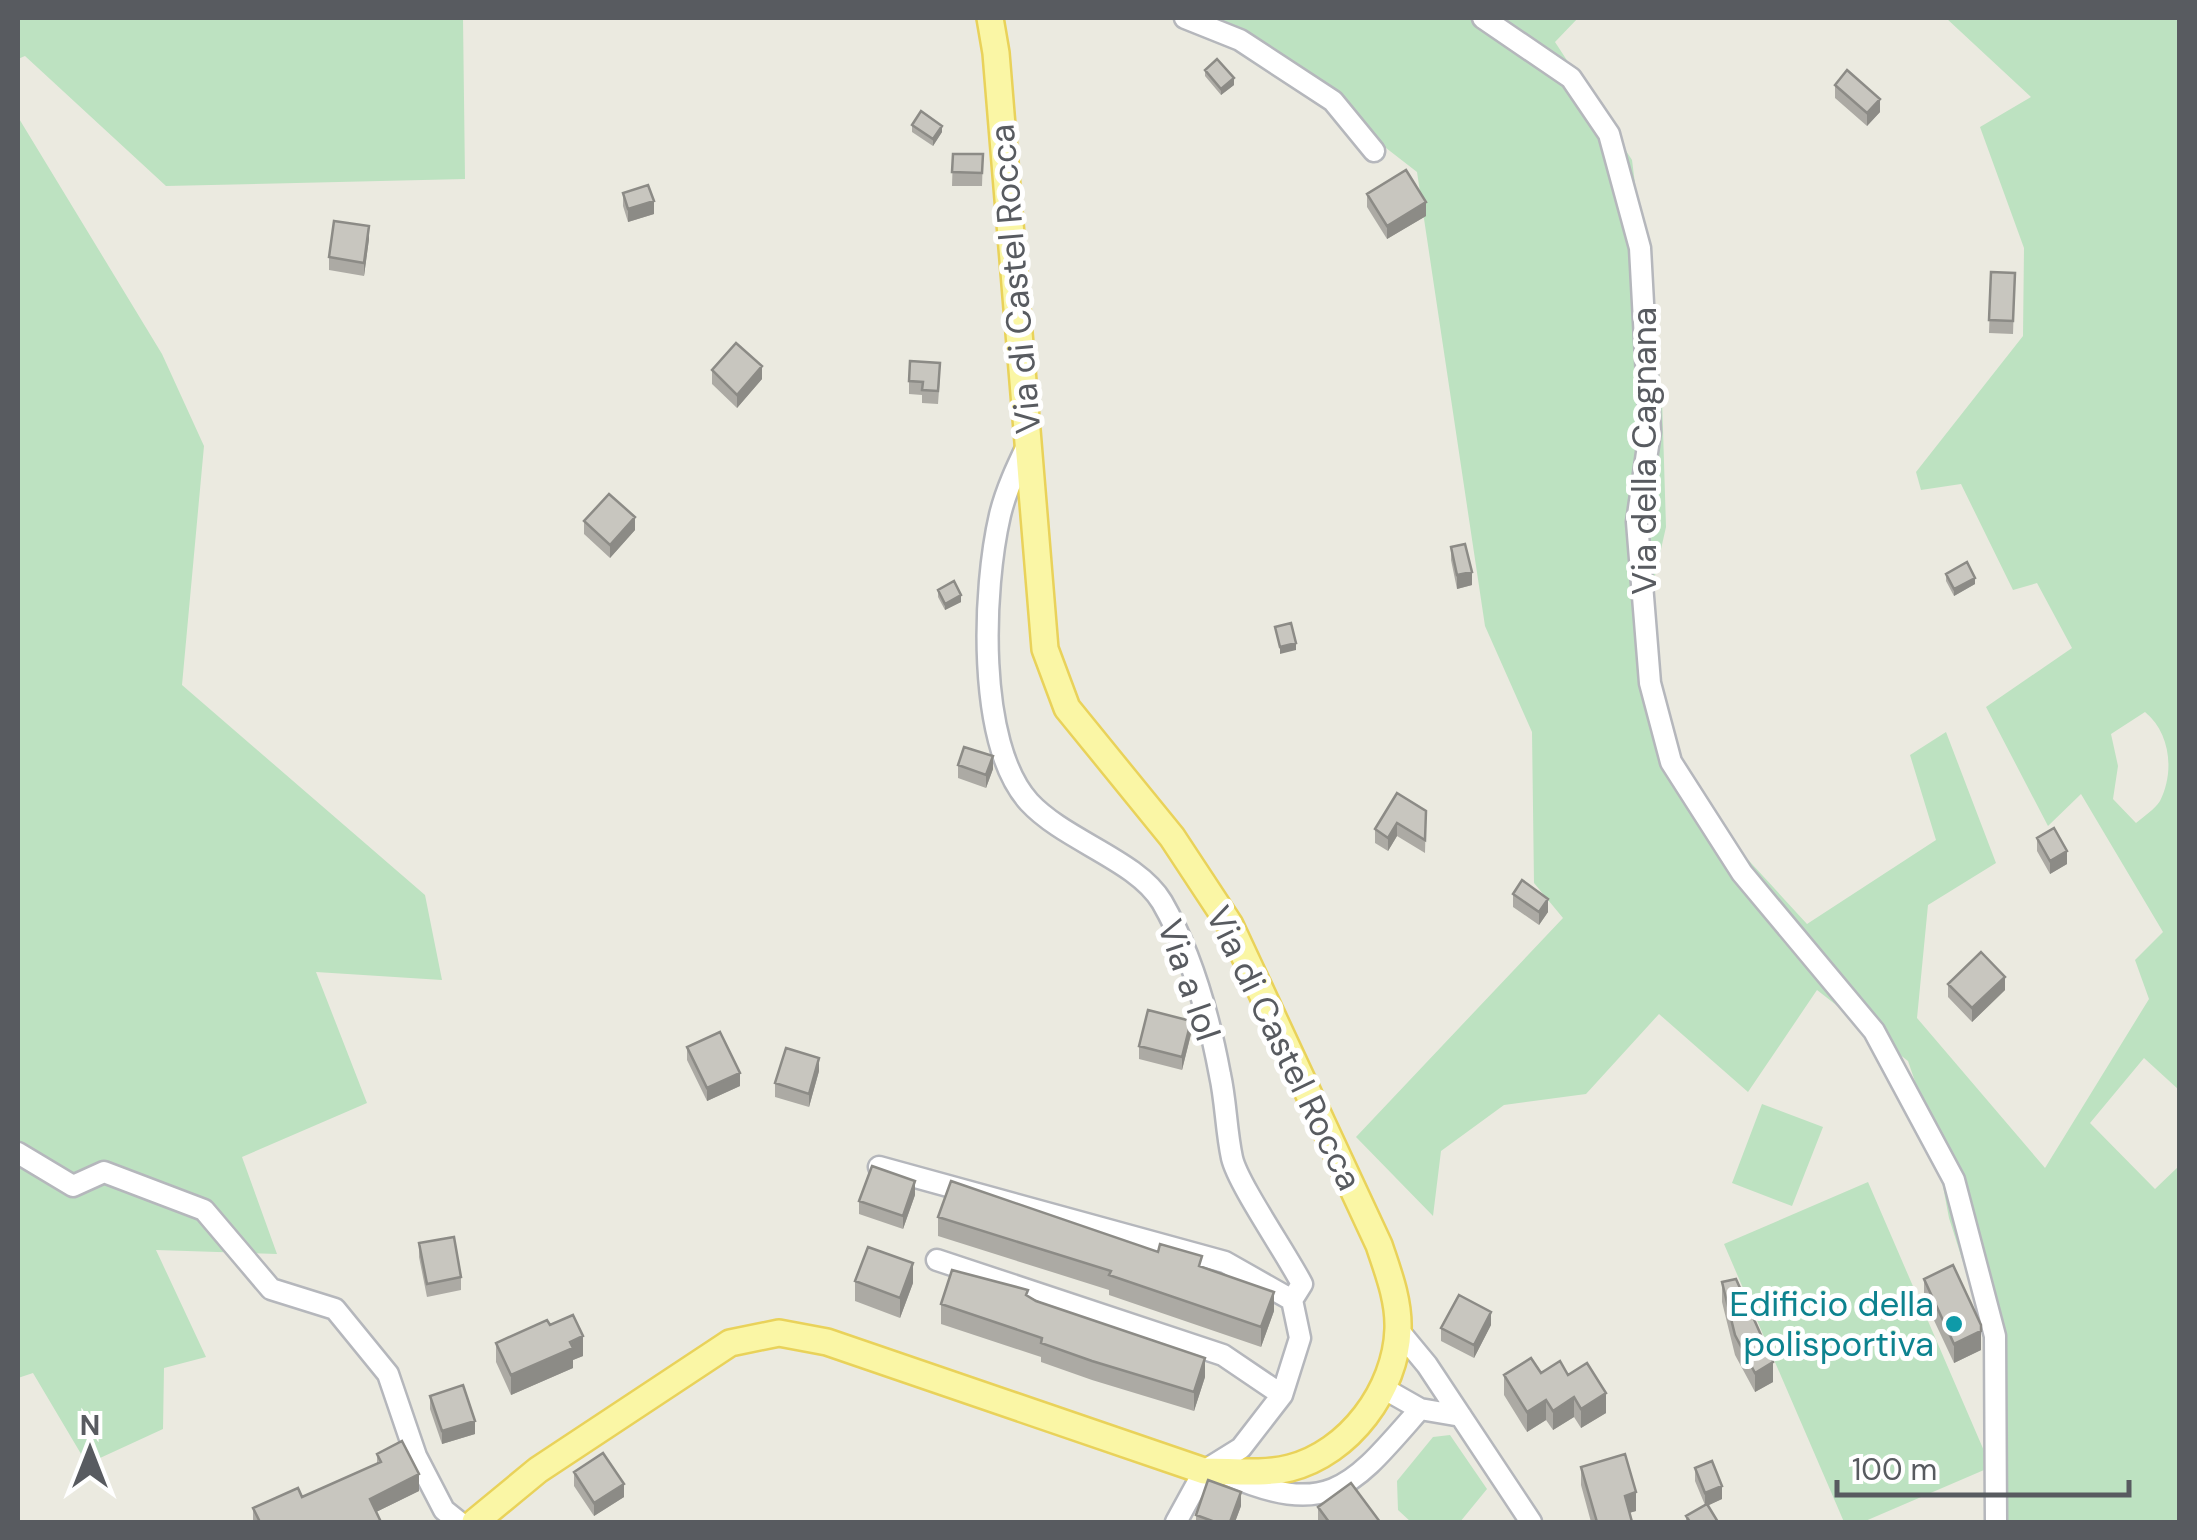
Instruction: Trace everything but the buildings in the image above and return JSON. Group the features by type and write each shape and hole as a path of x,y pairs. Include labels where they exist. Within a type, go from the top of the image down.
{"main road":[{"name":"Via di Castel Rocca","path":"475,1522 538,1470 730,1343 779,1333 827,1342 1212,1471 1260,1472 1310,1462 1354,1430 1383,1388 1398,1330 1393,1286 1379,1246 1230,925 1172,837 1067,708 1046,649 990,18"}],"street":[{"path":"1184,18 1240,40 1332,101 1374,151"},
{"name":"Via della Cagnana","path":"1483,18 1570,78 1610,134 1640,248 1650,432 1637,522 1650,683 1671,762 1742,873 1874,1031 1954,1180 1994,1336 1996,1522"},
{"name":"Via a Iol","path":"1029,442 999,519 986,658 998,740 1009,770 1029,802 1073,839 1130,871 1160,899 1198,983 1221,1077 1232,1162 1302,1284 1292,1300 1300,1338 1282,1395 1241,1448 1212,1471"},
{"path":"18,1152 73,1186 104,1172 204,1210 271,1288 334,1310 388,1374 416,1456 444,1510 460,1522"},
{"path":"879,1167 1225,1262 1292,1300"},
{"path":"937,1260 1222,1355 1282,1395"},
{"path":"1398,1330 1531,1522"},
{"path":"1383,1388 1420,1409 1461,1416"},
{"name":"Via di Castel Rocca","path":"1212,1471 1267,1492 1306,1494 1336,1489 1361,1476 1420,1409"},
{"path":"1176,1522 1212,1471"}],"green space":[{"path":"18,18 463,18 465,179 166,186 25,56 18,59"},
{"path":"1186,18 1578,18 1555,42 1632,160 1662,397 1666,527 1638,651 1671,776 1807,924 1936,840 1910,755 1946,732 1996,863 1928,905 1917,1018 2045,1168 2149,999 2135,960 2163,932 2081,794 2048,826 1986,707 2072,648 2037,583 2013,590 1961,484 1921,490 1916,472 2023,336 2024,248 1980,127 2031,97 1946,18 2179,18 2179,1090 2144,1058 2090,1123 2155,1189 2179,1166 2179,1522 2006,1522 1992,1353 1949,1218 1933,1134 1908,1061 1817,990 1748,1092 1659,1014 1586,1094 1504,1105 1441,1151 1433,1216 1356,1137 1563,918 1534,883 1532,732 1485,626 1417,172 1265,54","holes":["2145,712 2165,741 2168,778 2160,801 2136,823 2113,799 2118,766 2111,734"]},
{"path":"18,117 162,354 204,446 182,685 425,895 442,980 316,972 367,1103 242,1157 277,1254 156,1250 206,1357 164,1368 163,1429 87,1464 33,1373 18,1378"},
{"path":"1762,1104 1823,1127 1792,1206 1732,1183"},
{"path":"1868,1182 1991,1467 1863,1522 1844,1522 1724,1244"},
{"path":"1450,1435 1487,1489 1460,1522 1411,1522 1398,1510 1397,1481 1433,1437"}],"place":[{"name":"Edificio della polisportiva","path":"1954,1324"}]}
